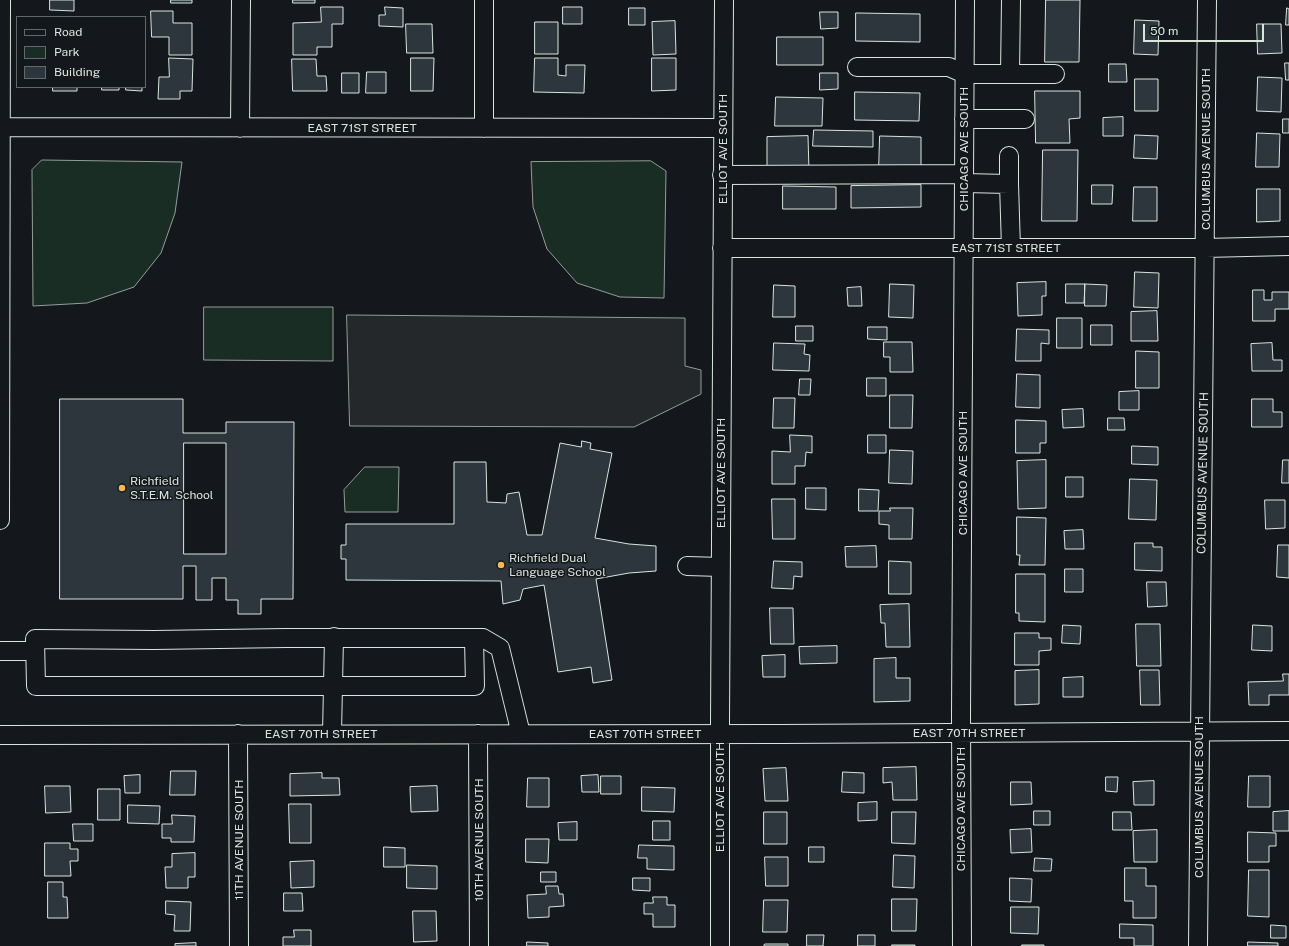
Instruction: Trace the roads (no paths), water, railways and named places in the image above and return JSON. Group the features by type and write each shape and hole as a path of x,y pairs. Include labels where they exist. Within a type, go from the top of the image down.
{"street":[{"path":"0,520 1,0"},
{"path":"240,128 241,0"},
{"path":"484,0 484,128"},
{"name":"ELLIOT AVE SOUTH","path":"720,946 722,175 724,0"},
{"name":"CHICAGO AVE SOUTH","path":"962,946 961,733 965,0"},
{"path":"1010,74 1011,0"},
{"name":"COLUMBUS AVENUE SOUTH","path":"1198,946 1207,0"},
{"path":"857,67 949,67 965,74 1055,74"},
{"path":"964,119 1025,119"},
{"name":"EAST 71ST STREET","path":"1,128 723,128"},
{"path":"1008,156 1011,248"},
{"path":"722,175 964,179 1009,184"},
{"name":"EAST 71ST STREET","path":"722,248 1205,248 1289,246"},
{"path":"687,566 721,567"},
{"path":"474,638 475,686 36,686 35,639 154,640 334,637 483,638 500,648 521,734"},
{"path":"332,734 334,637"},
{"path":"0,651 35,651"},
{"name":"EAST 70TH STREET","path":"0,735 720,734 1289,731"},
{"name":"11TH AVENUE SOUTH","path":"238,734 239,946"},
{"name":"10TH AVENUE SOUTH","path":"478,734 479,946"}],"place":[{"name":"Richfield S.T.E.M. School","path":"122,488"},
{"name":"Richfield Dual Language School","path":"501,565"}]}
